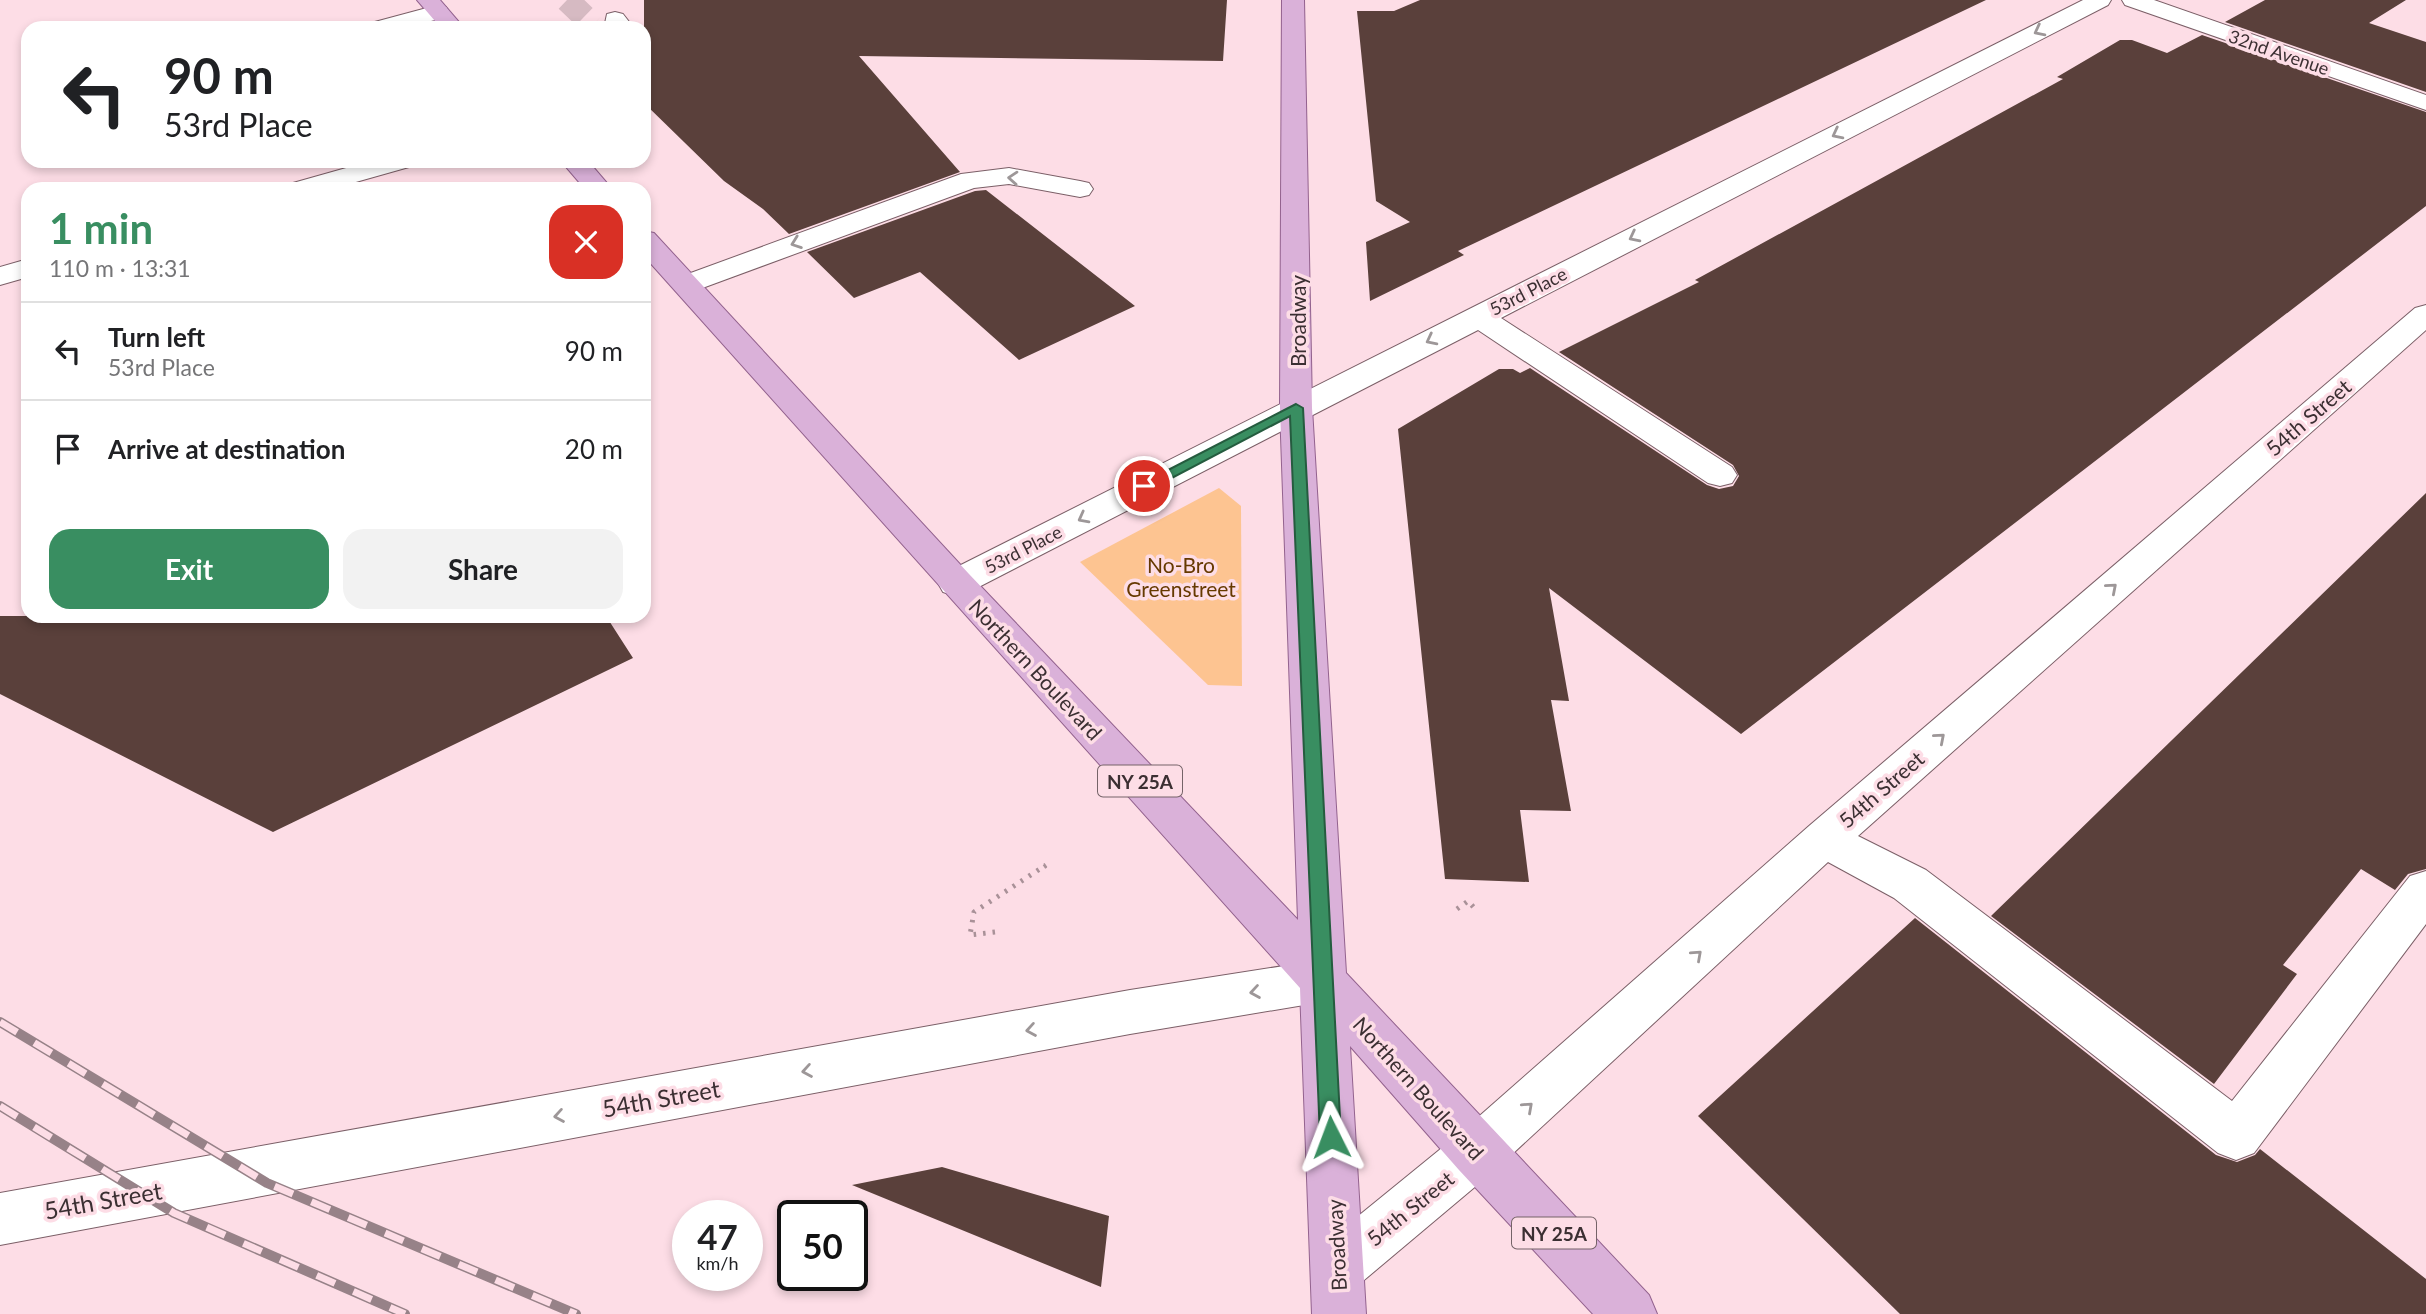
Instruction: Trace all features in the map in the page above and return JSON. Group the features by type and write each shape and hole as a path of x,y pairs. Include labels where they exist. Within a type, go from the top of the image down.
{"main road":[{"name":"Broadway","path":"1293,0 1296,408 1338,1290"},
{"path":"580,168 593,182"},
{"name":"Northern Boulevard","path":"651,246 1477,1152 1630,1314"}],"street":[{"name":"53rd Place","path":"956,583 2100,0"},
{"name":"32nd Avenue","path":"2133,0 2426,103"},
{"path":"407,21 440,13"},
{"path":"326,182 376,168"},
{"path":"687,284 970,180 1009,176 1080,189"},
{"path":"0,276 21,270"},
{"name":"54th Street","path":"1338,1290 1477,1152 1824,839 2426,314"},
{"path":"1477,316 1720,475"},
{"path":"1824,839 1910,884 2236,1135 2426,890"},
{"name":"54th Street","path":"0,1219 1130,1012 1322,981"}],"path":[{"path":"995,932 970,935 974,912 1047,865"},
{"path":"1457,909 1468,901 1477,911"}],"green space":[{"name":"No-Bro Greenstreet","path":"1219,488 1241,506 1242,686 1208,685 1080,562"}],"building":[{"path":"644,0 1227,0 1223,61 859,56 960,172 789,234 763,209 724,181 651,110 651,21 644,21"},
{"path":"1420,0 1986,0 1458,251 1464,255 1370,301 1366,242 1410,222 1376,201 1357,11 1394,11"},
{"path":"2265,0 2406,0 2369,23 2426,42 2426,92 2225,22"},
{"path":"2202,35 2426,112 2426,206 1741,734 1549,588 1569,701 1551,700 1571,811 1520,810 1529,882 1445,879 1398,429 1499,369 1513,369 1520,373 1530,368 1707,485 1719,489 1733,486 1739,476 1733,465 1559,352 1699,282 1695,280 2063,79 2057,77 2120,40 2132,40 2167,53"},
{"path":"986,190 1135,306 1019,360 920,272 854,298 807,252 975,191"},
{"path":"2426,493 2426,869 2408,874 2395,890 2361,869 2283,965 2297,974 2214,1084 1991,916"},
{"path":"0,616 21,616 21,623 610,623 633,658 273,832 0,694"},
{"path":"1915,918 2216,1155 2237,1162 2255,1155 2260,1149 2426,1279 2426,1314 1900,1314 1698,1116"},
{"path":"942,1167 1109,1216 1101,1287 852,1185"}],"tunnel":[{"path":"567,0 589,21"}],"railway":[{"path":"0,1022 267,1183 576,1314"},
{"path":"0,1106 174,1213 405,1314"}],"route":[{"path":"1144,486 1296,408 1331,1137"}]}
